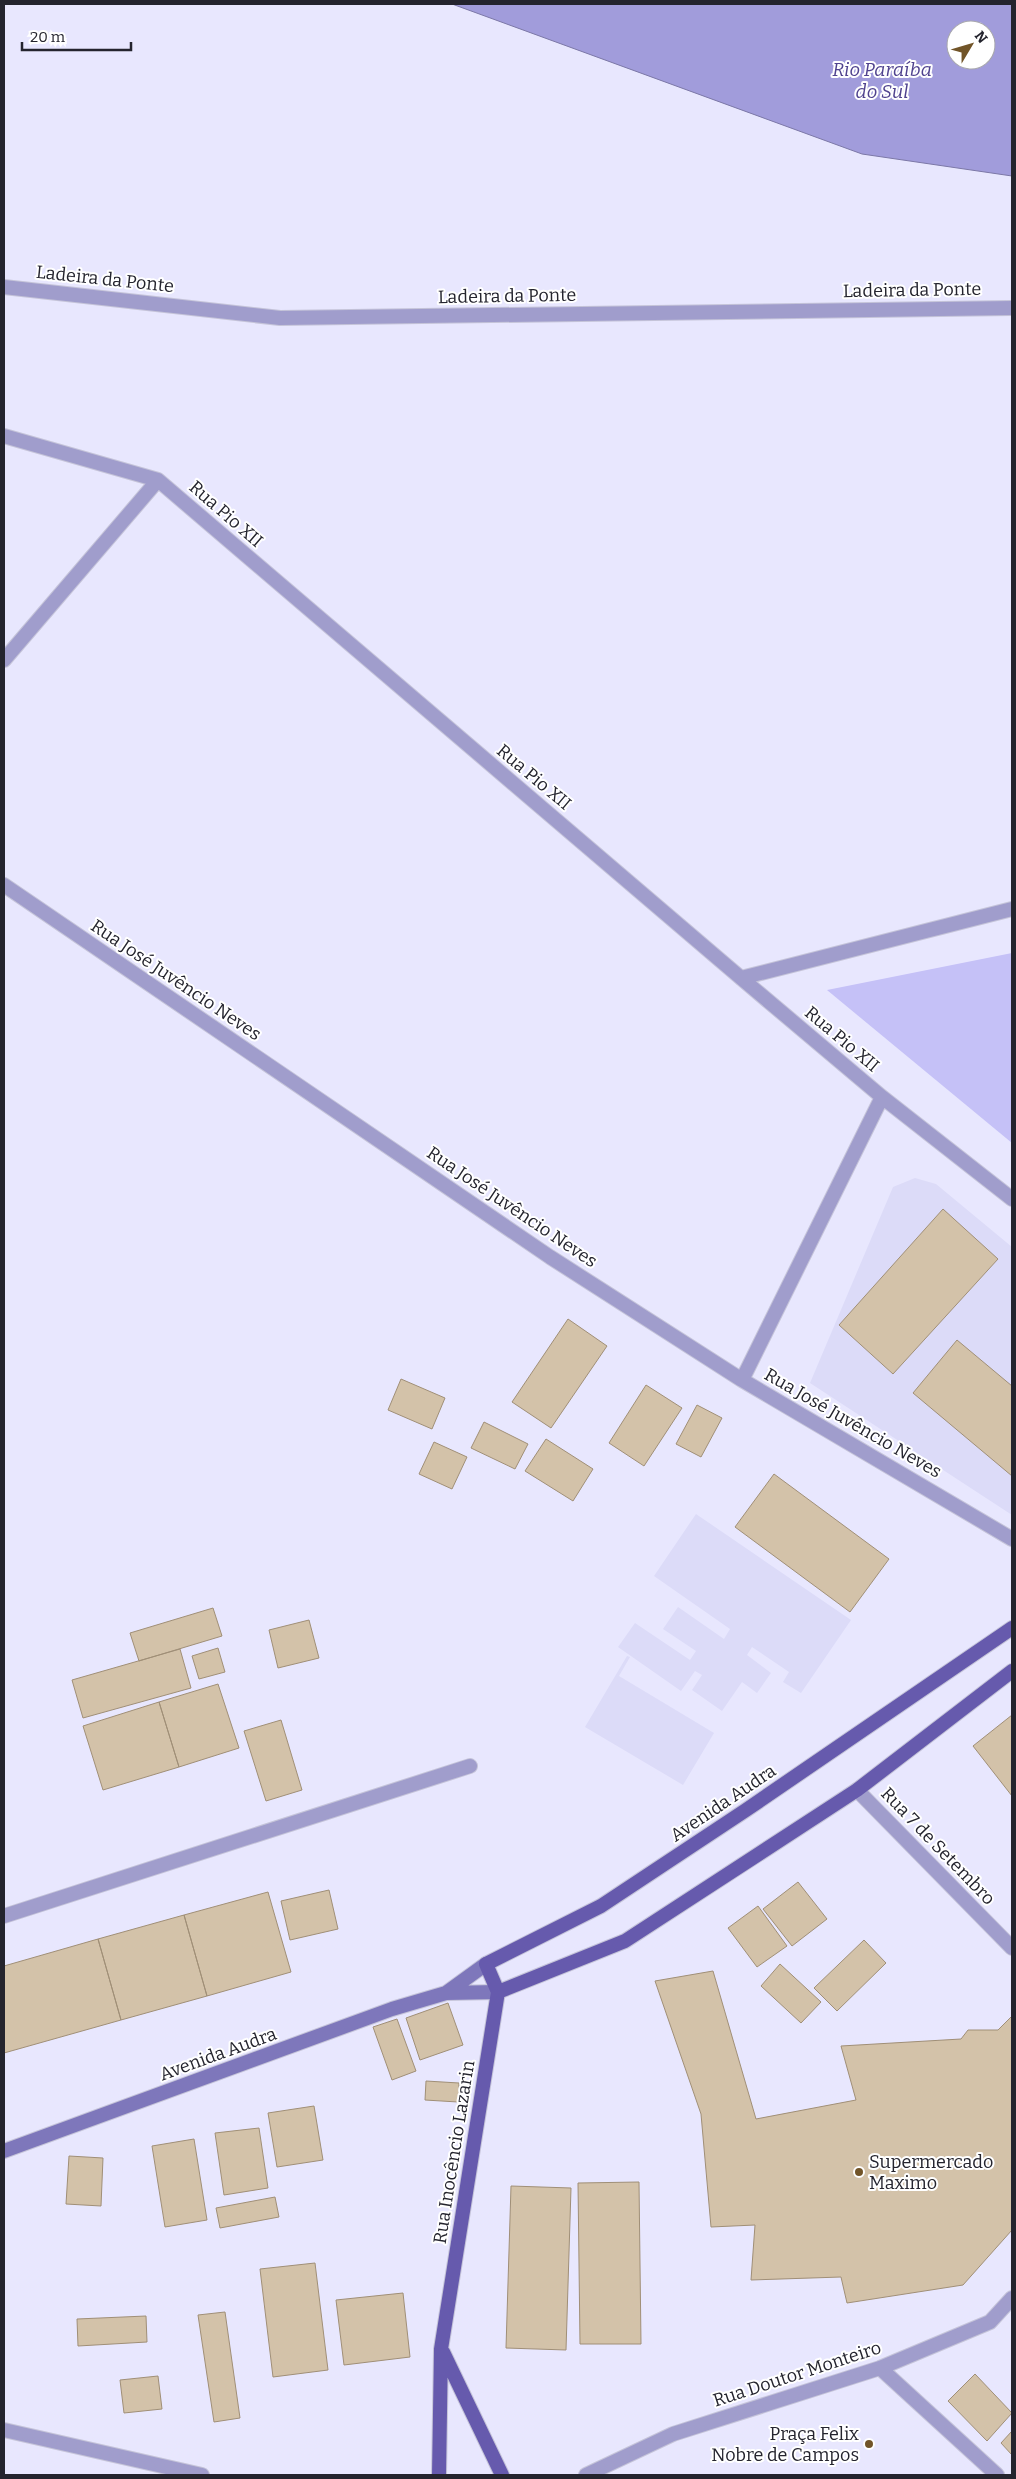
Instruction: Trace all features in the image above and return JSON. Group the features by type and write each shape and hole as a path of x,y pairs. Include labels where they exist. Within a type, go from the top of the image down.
{"main road":[{"name":"Avenida Audra","path":"4,2152 446,1992 486,1964 601,1906 754,1805 1012,1628"},
{"name":"Avenida Audra","path":"446,1992 498,1992 625,1942 857,1790 1012,1671"},
{"path":"486,1964 498,1992"},
{"name":"Rua Inocêncio Lazarin","path":"438,2475 441,2349 498,1992"},
{"path":"441,2349 502,2475"}],"street":[{"name":"Ladeira da Ponte","path":"4,287 280,318 1012,308"},
{"name":"Rua Pio XII","path":"4,436 158,480 741,978 882,1096 1012,1199"},
{"path":"4,660 158,480"},
{"name":"Rua José Juvêncio Neves","path":"4,885 550,1257 742,1380 1012,1539"},
{"path":"741,978 1012,909"},
{"path":"742,1380 882,1096"},
{"path":"4,1916 470,1766"},
{"name":"Rua 7 de Setembro","path":"857,1790 1012,1948"},
{"name":"Rua Doutor Monteiro","path":"586,2475 673,2434 880,2368 990,2322 1012,2298"},
{"path":"880,2368 997,2475"},
{"path":"4,2430 202,2475"}],"shaded area":[{"path":"1012,953 1012,1143 827,990"},
{"path":"915,1178 936,1184 1012,1247 1012,1515 810,1383 893,1187"},
{"path":"696,1514 851,1620 801,1693 783,1682 789,1672 752,1647 747,1655 771,1673 757,1693 742,1682 722,1711 692,1690 702,1675 695,1671 681,1691 618,1647 635,1623 690,1660 696,1651 663,1629 678,1607 724,1639 730,1629 654,1576"},
{"path":"627,1656 630,1657 619,1676 714,1733 683,1785 585,1727"}],"water":[{"name":"Rio Paraíba do Sul","path":"452,4 1012,4 1012,176 862,154"}],"building":[{"path":"943,1209 998,1259 893,1374 839,1325"},
{"path":"568,1319 607,1346 551,1428 512,1402"},
{"path":"957,1340 1012,1386 1012,1476 913,1393"},
{"path":"401,1379 445,1398 432,1429 388,1410"},
{"path":"646,1385 682,1408 644,1466 609,1443"},
{"path":"697,1405 722,1418 701,1457 676,1444"},
{"path":"484,1422 528,1444 515,1469 471,1448"},
{"path":"546,1439 593,1469 573,1501 525,1471"},
{"path":"434,1442 467,1457 452,1489 419,1474"},
{"path":"774,1474 889,1559 850,1612 735,1527"},
{"path":"213,1608 222,1636 139,1661 130,1633"},
{"path":"309,1620 319,1658 278,1668 269,1630"},
{"path":"218,1648 225,1672 199,1679 192,1656"},
{"path":"180,1649 191,1688 83,1718 72,1680"},
{"path":"218,1684 239,1748 179,1767 159,1702"},
{"path":"159,1702 179,1767 103,1790 83,1726"},
{"path":"1012,1715 1012,1796 973,1746"},
{"path":"281,1720 302,1790 266,1801 244,1731"},
{"path":"798,1882 827,1919 792,1946 763,1909"},
{"path":"329,1890 338,1929 290,1940 281,1901"},
{"path":"268,1892 291,1972 207,1996 184,1915"},
{"path":"758,1906 787,1946 757,1967 728,1928"},
{"path":"184,1915 207,1996 121,2020 98,1939"},
{"path":"98,1939 121,2020 4,2053 4,1966"},
{"path":"864,1940 886,1963 837,2011 814,1988"},
{"path":"780,1964 821,2002 801,2023 761,1986"},
{"name":"Supermercado Maximo","path":"713,1971 756,2119 856,2100 841,2046 961,2039 968,2030 998,2030 1012,2016 1012,2230 963,2285 847,2303 841,2277 751,2280 755,2225 711,2227 701,2114 655,1981"},
{"path":"448,2003 463,2045 420,2060 406,2018"},
{"path":"397,2019 416,2071 392,2080 373,2027"},
{"path":"426,2081 459,2083 458,2102 425,2100"},
{"path":"314,2106 323,2160 277,2167 268,2113"},
{"path":"259,2128 268,2188 224,2195 215,2133"},
{"path":"194,2139 207,2220 165,2227 152,2146"},
{"path":"69,2156 103,2158 101,2206 66,2204"},
{"path":"639,2182 641,2344 580,2344 578,2183"},
{"path":"511,2186 571,2188 566,2350 506,2348"},
{"path":"275,2197 279,2217 220,2228 216,2208"},
{"path":"315,2263 328,2370 273,2377 260,2269"},
{"path":"403,2293 410,2357 344,2365 336,2300"},
{"path":"225,2312 240,2418 214,2422 198,2315"},
{"path":"146,2316 147,2342 78,2346 77,2319"},
{"path":"975,2374 1012,2413 987,2441 948,2401"},
{"path":"158,2376 162,2409 124,2413 120,2380"},
{"path":"1012,2431 1012,2455 1001,2443"}],"place":[{"name":"Supermercado Maximo","path":"859,2172"},
{"name":"Praça Felix Nobre de Campos","path":"869,2444"}]}
